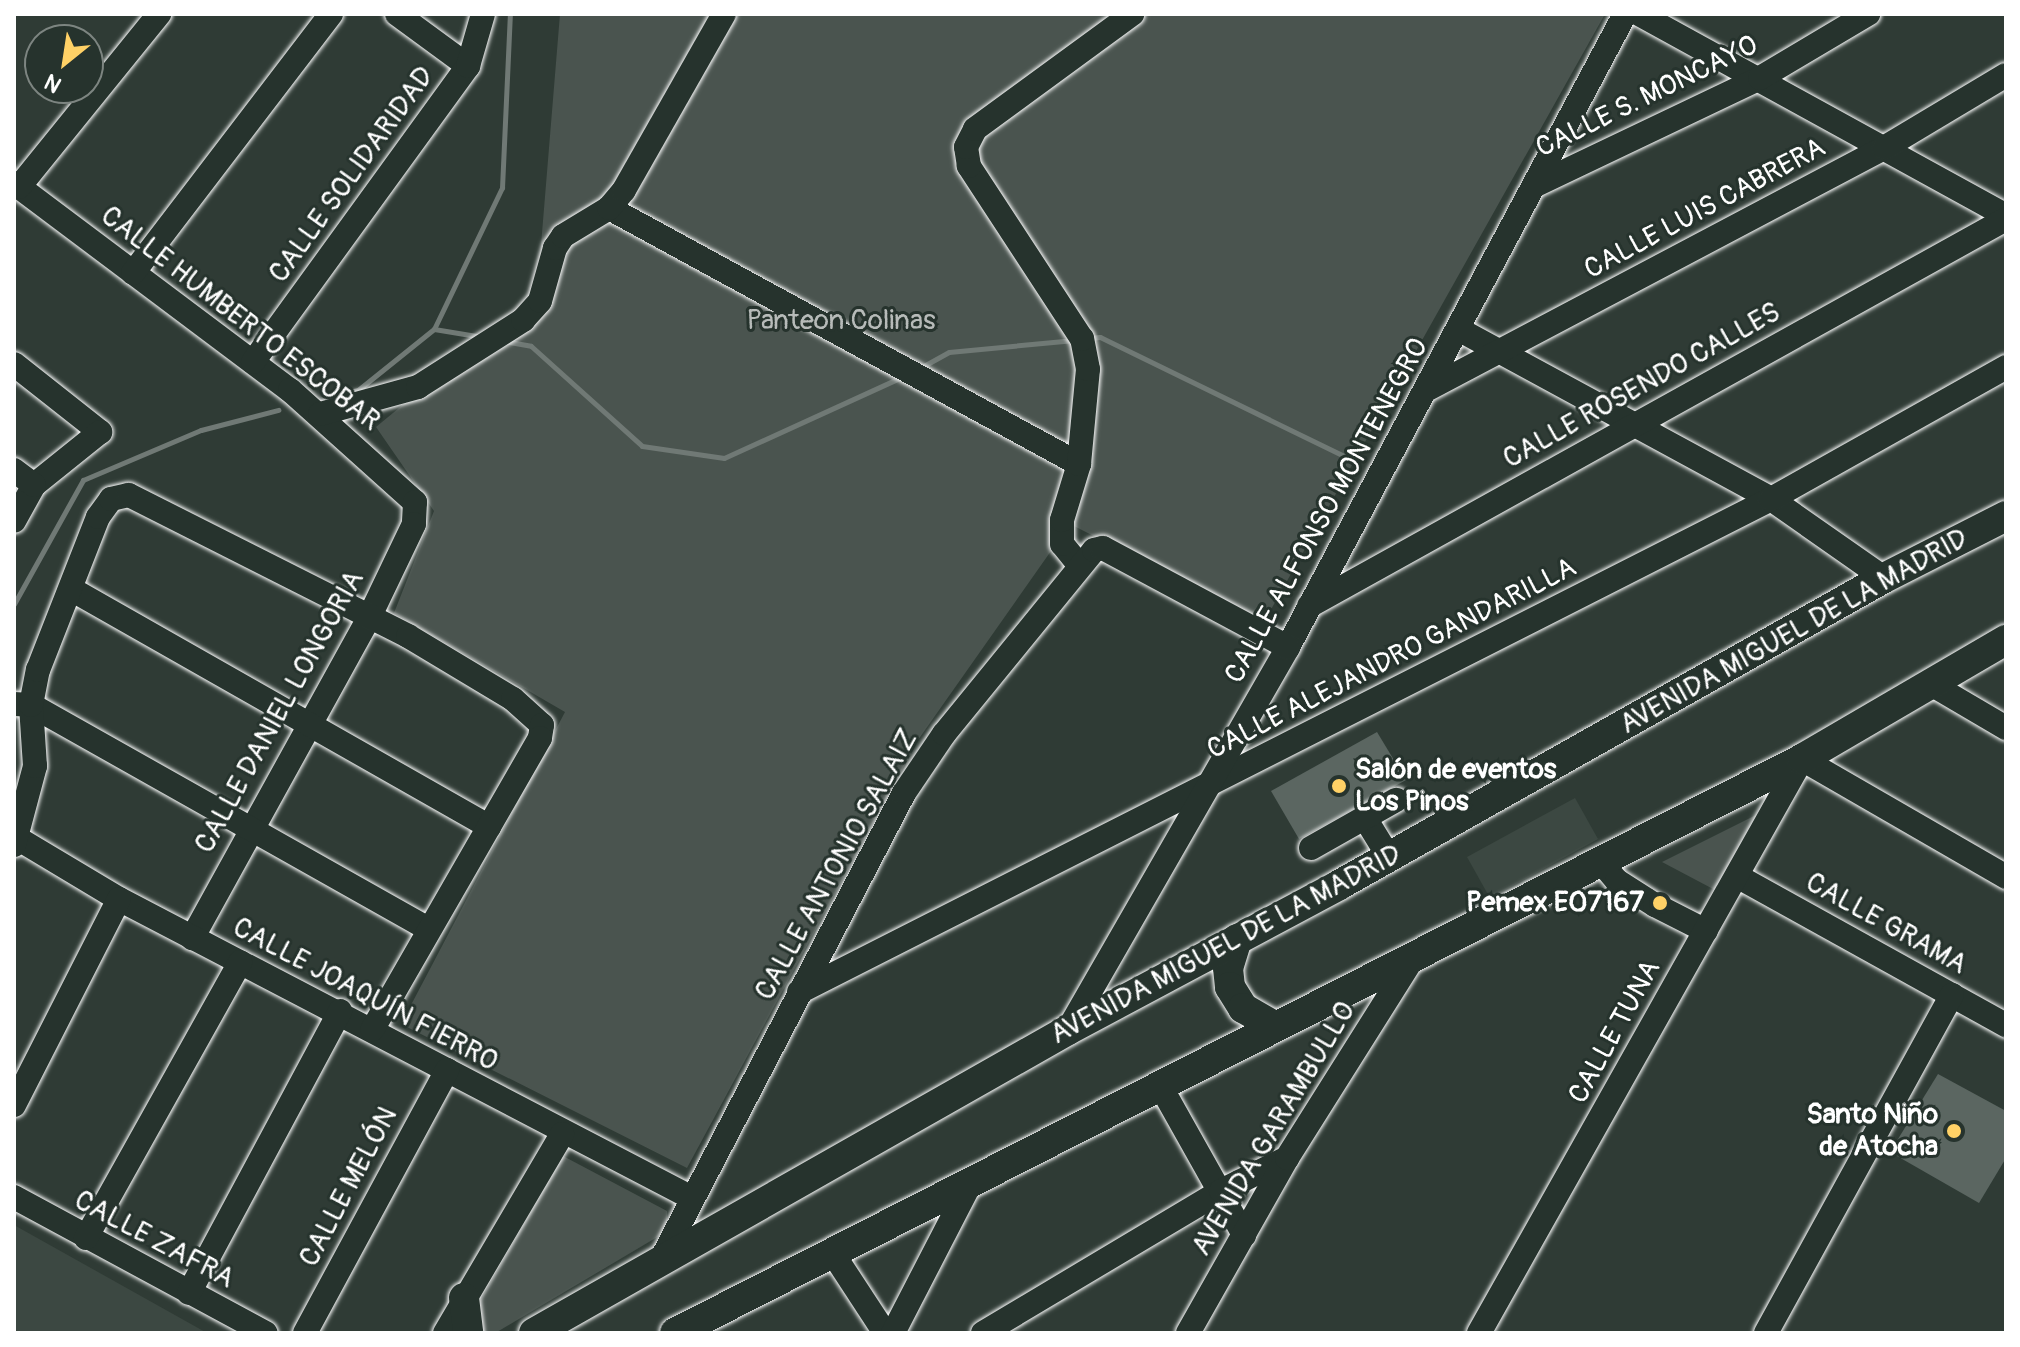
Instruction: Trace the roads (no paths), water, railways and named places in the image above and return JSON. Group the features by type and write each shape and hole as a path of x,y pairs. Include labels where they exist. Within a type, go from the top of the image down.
{"main road":[{"name":"AVENIDA MIGUEL DE LA MADRID","path":"534,1333 1068,1030 1389,857 1884,578 2006,516"},
{"path":"675,1333 834,1255 1274,1026 1802,759 2006,640"},
{"path":"1237,939 1228,968 1230,987 1243,1008 1274,1026"},
{"path":"464,1298 468,1333"}],"street":[{"path":"16,185 159,14"},
{"path":"133,273 331,14"},
{"path":"397,14 468,66"},
{"name":"CALLE SOLIDARIDAD","path":"253,362 468,66 483,14"},
{"path":"320,414 418,387 497,340 540,301 555,248 563,236 609,208 724,14"},
{"path":"1080,566 1062,544 1062,520 1079,464 1088,369 1082,339 969,166 966,147 975,129 1132,14"},
{"name":"CALLE ALFONSO MONTENEGRO","path":"1068,1030 1288,647 1460,330 1625,14"},
{"path":"1639,14 1760,78 2006,218"},
{"name":"CALLE S. MONCAYO","path":"1536,185 1760,78 1868,14"},
{"name":"CALLE LUIS CABRERA","path":"1428,389 1884,148 2006,75"},
{"name":"CALLE HUMBERTO ESCOBAR","path":"16,185 320,414 405,489 417,513"},
{"path":"609,208 1079,464"},
{"name":"CALLE ROSENDO CALLES","path":"1309,606 2006,218"},
{"path":"1460,330 1771,499 1884,578"},
{"path":"14,364 99,429 97,437 34,485 14,521"},
{"name":"CALLE ALEJANDRO GANDARILLA","path":"799,992 1771,499 2006,367"},
{"path":"14,470 34,485"},
{"path":"15,841 35,766 23,705 98,517 111,499 129,495 370,616 513,699 538,718 540,738 373,1029"},
{"name":"CALLE DANIEL LONGORIA","path":"192,938 248,831 370,616 417,513"},
{"name":"CALLE ANTONIO SALAIZ","path":"661,1260 690,1197 924,762 1094,550 1103,548 1288,647"},
{"path":"71,589 489,826"},
{"path":"1931,684 2006,728"},
{"path":"23,705 429,929"},
{"path":"1802,759 2006,877"},
{"name":"CALLE TUNA","path":"1479,1333 1802,759"},
{"path":"1311,848 1396,800"},
{"path":"1365,818 1389,857"},
{"name":"CALLE JOAQUÍN FIERRO","path":"15,841 192,938 340,1011 562,1134 690,1197"},
{"path":"1601,862 1642,897 1706,931"},
{"name":"CALLE GRAMA","path":"1737,876 2006,1025"},
{"path":"14,1105 119,899"},
{"name":"AVENIDA GARAMBULLO","path":"1188,1333 1287,1158 1413,958"},
{"path":"86,1238 240,962"},
{"path":"1766,1333 1952,995"},
{"path":"189,1293 340,1011"},
{"name":"CALLE MELÓN","path":"305,1333 447,1070"},
{"path":"1161,1087 1244,1235"},
{"path":"445,1333 562,1134"},
{"path":"983,1333 1221,1191 1287,1158"},
{"path":"893,1333 970,1184"},
{"name":"CALLE ZAFRA","path":"14,1197 266,1333"},
{"path":"834,1255 885,1333"}],"waterway":[{"path":"336,395 358,390 434,329 502,188 510,14"},
{"path":"434,329 482,337"},
{"path":"1088,338 1100,337 1354,461"},
{"path":"920,368 949,352 1074,340"},
{"path":"504,341 531,346 642,446 724,458 904,376"},
{"path":"14,604 83,480 201,430 278,410"}],"place":[{"name":"Salón de eventos Los Pinos","path":"1339,786"},
{"name":"Pemex E07167","path":"1660,903"},
{"name":"Santo Niño de Atocha","path":"1954,1131"}],"park label":[{"name":"Panteon Colinas","path":"841,321"}]}
